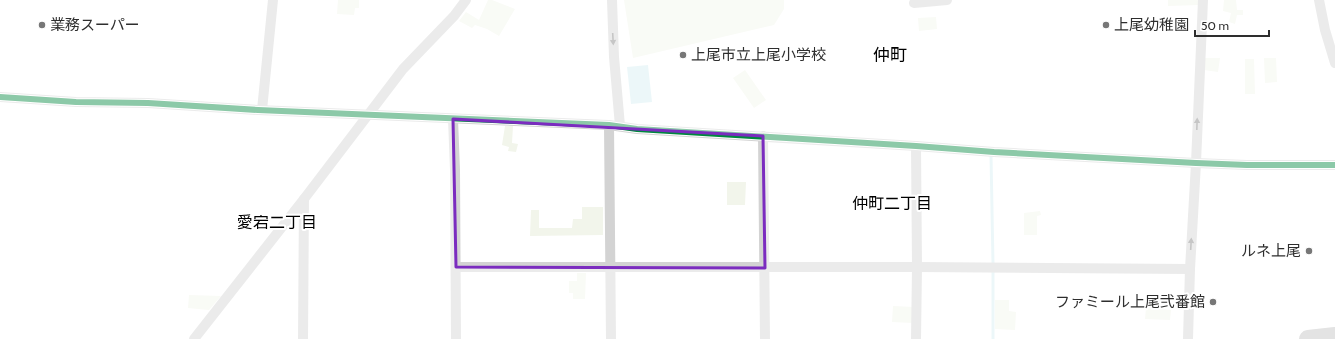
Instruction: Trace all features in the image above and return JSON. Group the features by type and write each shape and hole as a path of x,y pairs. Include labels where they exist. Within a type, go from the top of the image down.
{"highway":[{"path":"1308,339 1335,336"}],"street":[{"path":"262,110 273,0"},
{"path":"194,339 304,199 403,69 454,16 466,0"},
{"path":"612,0 620,126"},
{"path":"914,3 946,0"},
{"path":"1188,339 1203,0"},
{"path":"1319,0 1325,30 1335,63"},
{"path":"0,97 76,102 148,103 262,110 620,126 994,152 1196,163 1247,165 1335,165"},
{"path":"454,119 456,339"},
{"path":"609,126 611,339"},
{"path":"763,136 765,339"},
{"path":"916,146 916,339"},
{"path":"304,199 304,339"},
{"path":"456,267 917,267 1190,270"}],"highlighted area":[{"path":"453,119 763,136 765,268 456,267"}],"shaded area":[{"path":"338,0 359,0 359,8 355,8 354,15 337,14"},
{"path":"488,0 492,0 515,9 499,36 487,29 475,25 472,28 459,21 466,12 479,20"},
{"path":"624,0 784,0 784,9 774,25 633,58"},
{"path":"1168,0 1199,0 1199,5 1168,6"},
{"path":"1224,0 1236,0 1237,10 1243,10 1243,15 1237,15 1235,24 1229,22 1231,13 1223,11"},
{"path":"936,17 937,29 919,31 918,18"},
{"path":"1205,58 1220,58 1218,72 1204,70"},
{"path":"1264,58 1276,58 1277,82 1265,83"},
{"path":"1245,59 1254,59 1255,94 1245,94"},
{"path":"745,70 766,100 754,108 733,78"},
{"path":"505,126 513,126 512,143 518,144 516,152 508,151 509,147 502,145"},
{"path":"727,182 746,182 745,205 727,205"},
{"path":"582,207 603,207 603,235 530,236 531,210 539,210 539,228 572,228 573,219 582,219"},
{"path":"1040,211 1041,215 1037,216 1037,235 1024,235 1024,213"},
{"path":"577,273 586,273 585,299 573,299 573,293 569,293 569,281 577,281"},
{"path":"189,295 221,296 209,310 188,308"},
{"path":"995,300 1009,300 1009,311 1016,312 1015,330 995,329"},
{"path":"893,306 914,307 913,323 892,322"},
{"path":"1146,308 1171,310 1170,320 1145,319"}],"water":[{"path":"648,65 652,102 631,104 627,67"}],"waterway":[{"path":"991,155 993,264"},
{"path":"993,271 993,339"}],"cycle path":[{"path":"0,97 76,102 148,103 258,110 609,125 637,129 994,152 1196,163 1247,165 1335,165"}],"place":[{"name":"業務スーパー","path":"42,25"},
{"name":"上尾幼稚園","path":"1106,25"},
{"name":"上尾市立上尾小学校","path":"683,55"},
{"name":"ルネ上尾","path":"1309,251"},
{"name":"ファミール上尾弐番館","path":"1213,302"}],"district":[{"name":"仲町","path":"890,55"},
{"name":"仲町二丁目","path":"892,203"},
{"name":"愛宕二丁目","path":"277,222"}]}
